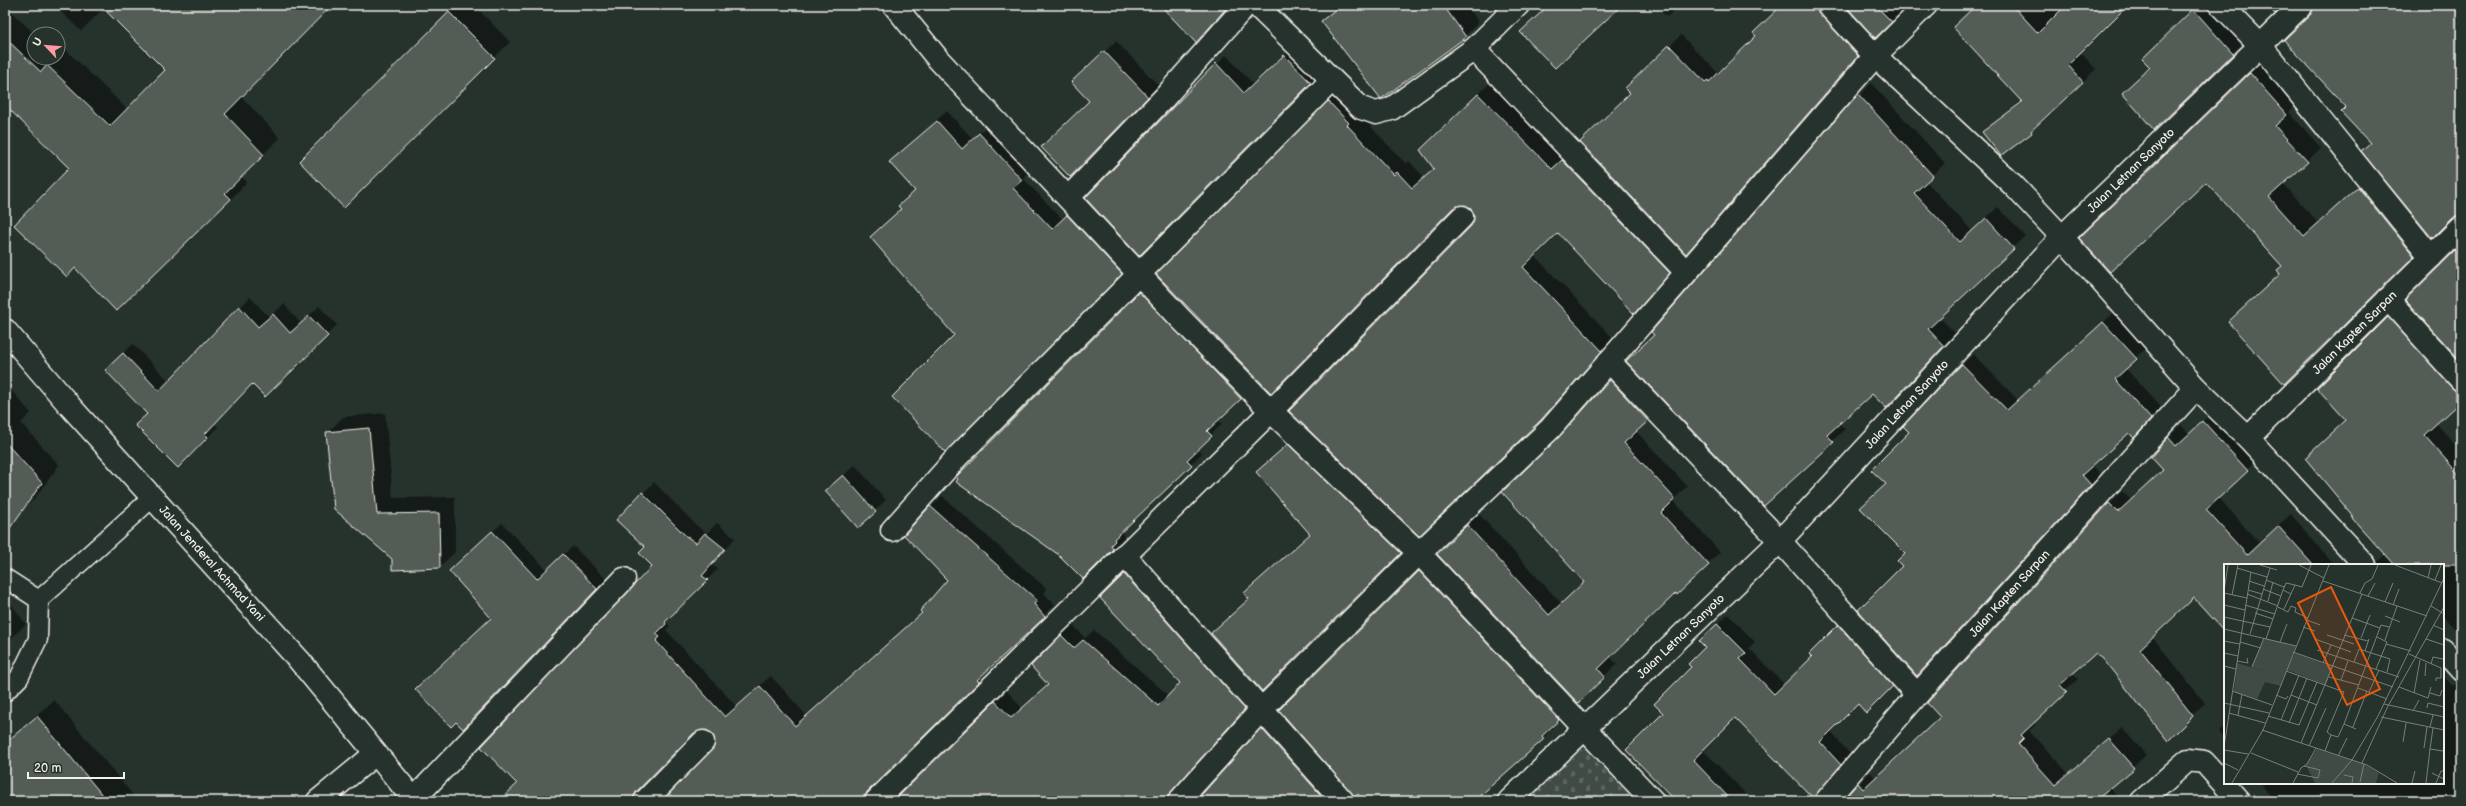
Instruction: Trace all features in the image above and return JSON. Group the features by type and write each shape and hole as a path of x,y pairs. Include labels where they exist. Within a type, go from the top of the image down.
{"street":[{"path":"894,5 938,59 1139,274 1271,411 1419,553 1586,727 1653,801"},
{"path":"1068,198 1164,98 1246,5"},
{"path":"1256,5 1361,108 1376,113 1390,109 1474,50 1518,5"},
{"path":"1828,5 1875,56 2013,185 2062,236 2196,388 2248,438 2363,564"},
{"path":"1179,801 1261,710 1419,553 1550,429 1875,56 1926,5"},
{"path":"2221,5 2261,46 2431,257"},
{"name":"Jalan Letnan Sanyoto","path":"1509,801 1780,541 2062,236 2302,5"},
{"path":"1474,50 1686,272"},
{"path":"892,530 958,456 1332,80"},
{"path":"876,801 1271,411 1462,217"},
{"name":"Jalan Kapten Sarpan","path":"2248,438 2461,227"},
{"path":"2388,299 2461,380"},
{"name":"Jalan Jenderal Achmad Yani","path":"5,330 152,498 299,660 374,754 414,800"},
{"path":"1609,361 1780,541 1917,695"},
{"name":"Jalan Kapten Sarpan","path":"1826,801 1917,695 2196,388"},
{"path":"1124,555 1343,801"},
{"path":"414,800 624,579"},
{"path":"2444,651 2461,670"},
{"path":"645,801 703,742"},
{"path":"318,801 374,754"},
{"path":"2142,801 2188,760 2204,762 2239,801"}],"lane":[{"path":"5,692 19,678 38,639 39,600 152,498"},
{"path":"5,578 39,600"}],"green space":[{"path":"1587,730 1652,801 1513,801"}],"building":[{"path":"100,5 332,5 225,114 264,155 225,193 231,199 116,311 75,268 67,277 14,225 69,168 5,105 5,38 26,58 26,66 35,66 41,72 46,66 48,66 110,126 165,70"},
{"path":"1160,5 1229,5 1196,43"},
{"path":"1341,5 1443,5 1466,37 1381,99 1321,21"},
{"path":"1549,5 1622,5 1555,68 1520,32"},
{"path":"1782,5 1816,5 1819,13 1858,56 1686,254 1580,142 1630,93 1625,88 1669,45 1705,82 1708,80 1709,82 1756,36 1753,33"},
{"path":"1845,5 1875,5 1892,22 1875,38"},
{"path":"1976,5 2012,5 2038,33 2066,5 2128,5 2068,65 2083,82 2031,131 2032,133 2001,156 1982,132 2022,102 1953,27"},
{"path":"2266,5 2284,5 2275,14"},
{"path":"2314,5 2461,5 2461,215 2452,218 2432,238 2361,151 2370,143 2341,112 2346,107 2284,40 2311,14"},
{"path":"2193,9 2233,54 2154,130 2122,93 2150,67 2142,59"},
{"path":"449,12 495,58 344,208 299,161"},
{"path":"1104,51 1148,97 1070,177 1041,147 1089,101 1071,82"},
{"path":"1284,55 1311,83 1139,256 1085,198 1216,63 1244,93"},
{"path":"2250,73 2287,115 2275,126 2308,162 2269,197 2304,236 2358,187 2414,256 2284,384 2228,322 2280,274 2277,270 2282,266 2206,182 2110,272 2079,238"},
{"path":"1478,94 1552,169 1562,160 1670,273 1634,314 1558,233 1523,267 1602,351 1541,420 1419,536 1289,411 1471,226 1474,220 1471,208 1465,205 1453,208 1271,393 1156,274 1328,101 1349,123 1347,125 1394,175 1397,172 1412,188 1434,169 1420,150"},
{"path":"1858,94 1933,176 1914,193 1960,242 1986,218 2014,249 1928,329 1944,346 1886,408 1872,394 1827,435 1834,442 1764,506 1626,361 1654,335 1651,332"},
{"path":"937,121 962,149 979,133 1022,180 1013,188 1052,229 1067,215 1122,274 945,452 892,397 954,335 870,237 901,209 898,206 915,191 889,162"},
{"path":"2461,245 2461,361 2405,300"},
{"path":"1139,292 1241,399 1207,431 1212,436 1187,460 1192,465 1114,539 1115,541 1111,545 1113,549 1083,579 1059,555 956,482 958,479 956,477"},
{"path":"239,306 258,327 273,314 290,333 309,316 328,336 265,397 252,384 205,434 208,437 178,468 135,425 147,414 105,370 123,353 159,391"},
{"path":"2388,317 2452,388 2461,392 2461,401 2424,435 2461,477 2461,565 2393,564 2352,518 2353,516 2305,458 2346,420 2317,388"},
{"path":"2103,322 2137,359 2115,379 2151,419 2134,438 2129,433 2082,475 2091,485 1917,676 1858,610 1902,566 1897,561 1905,553 1860,508 1886,484 1871,470 1909,432 1903,426 1962,364 2007,410"},
{"path":"1610,380 1648,421 1624,443 1675,499 1661,513 1709,565 1677,595 1676,593 1598,669 1605,677 1578,703 1437,554 1467,525 1549,615 1584,582 1502,492 1559,437"},
{"path":"2203,421 2248,471 2206,510 2247,555 2278,526 2312,564 2224,564 2224,631 2194,598 2140,649 2193,716 2168,741 2103,659 2096,653 2060,685 2067,692 2021,735 2024,738 2018,744 2055,785 2109,739 2135,768 2095,801 1842,801 1858,783 1863,789 1940,717 1927,703 2109,503 2118,512 2163,470 2151,457 2168,437 2176,446"},
{"path":"369,428 377,514 439,513 440,568 392,570 392,559 334,509 326,432"},
{"path":"5,442 42,483 5,535"},
{"path":"1288,444 1401,553 1262,691 1211,633 1249,599 1244,593 1310,534 1256,472"},
{"path":"843,475 876,512 858,528 825,491"},
{"path":"642,492 686,536 696,543 705,533 725,549 702,576 708,580 665,622 666,624 656,634 660,637 656,641 725,717 760,686 795,726 922,613 920,611 947,580 904,535 930,506 1037,600 1034,604 1045,617 977,680 979,682 867,792 864,801 676,801 669,794 715,745 712,733 706,730 694,733 636,792 632,801 499,801 517,784 481,747 652,566 639,553 645,547 616,520"},
{"path":"492,531 537,579 563,554 597,589 463,729 456,722 451,727 415,689 491,618 449,571"},
{"path":"1419,571 1559,720 1542,736 1544,739 1474,801 1364,801 1358,794 1355,797 1279,710"},
{"path":"1124,574 1245,709 1170,793 1167,801 894,801 995,701 1011,718 1048,685 1031,666 1061,635 1074,648 1083,640 1158,706 1180,683 1100,598"},
{"path":"1717,624 1746,653 1740,659 1774,694 1812,657 1809,654 1838,625 1893,686 1866,713 1858,704 1820,742 1841,765 1814,799 1735,718 1693,760 1732,801 1676,801 1626,750 1663,713 1654,704 1691,667 1688,664 1705,647 1699,641"},
{"path":"37,716 107,801 5,801 5,743"},
{"path":"1261,728 1326,801 1196,801"}]}
